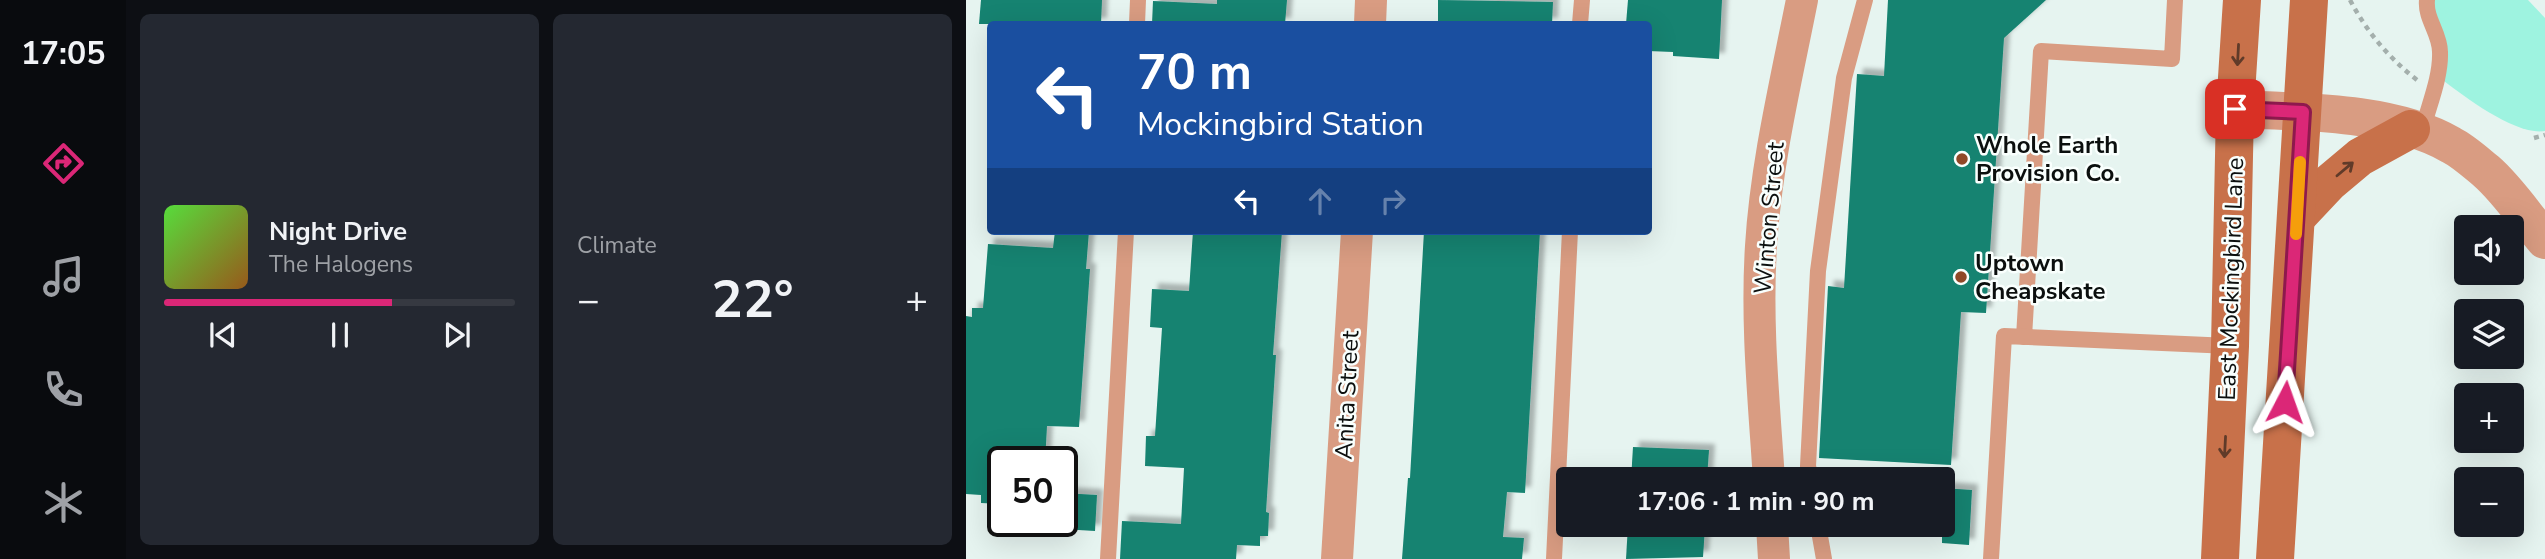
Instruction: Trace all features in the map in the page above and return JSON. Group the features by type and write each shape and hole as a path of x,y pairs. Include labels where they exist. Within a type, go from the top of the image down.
{"main road":[{"name":"East Mockingbird Lane","path":"2220,559 2230,346 2235,109 2242,0"},
{"path":"2275,559 2309,0"},
{"path":"2297,217 2360,157 2416,130"},
{"path":"2230,346 2288,349"}],"street":[{"path":"1370,21 1371,0"},
{"name":"Winton Street","path":"1768,467 1760,329 1761,246 1778,127 1802,0"},
{"path":"2235,109 2370,119 2416,130 2452,145 2487,172 2539,222"},
{"name":"Anita Street","path":"1337,559 1357,235"},
{"path":"1773,537 1774,559"}],"lane":[{"path":"1137,21 1138,0"},
{"path":"1580,21 1582,0"},
{"path":"1808,467 1818,271 1844,78 1865,0"},
{"path":"2024,337 2040,51 2172,59 2175,0"},
{"path":"2416,130 2440,64 2440,49 2430,23 2427,0"},
{"path":"1108,559 1126,235"},
{"path":"1554,559 1570,235"},
{"path":"1991,559 2004,336 2230,346"},
{"path":"1820,537 1824,559"}],"path":[{"path":"2350,0 2374,40 2423,85"},
{"path":"2534,138 2545,135"}],"green space":[{"path":"2433,0 2528,0 2545,18 2545,131 2520,128 2507,122 2478,106 2444,81"}],"building":[{"path":"981,0 1102,0 1101,21 987,21 987,24 979,24"},
{"path":"1217,0 1287,0 1285,21 1152,21 1153,1 1217,4"},
{"path":"1438,0 1553,2 1552,21 1438,21"},
{"path":"1628,0 1722,0 1719,59 1673,56 1673,52 1652,51 1652,21 1626,21"},
{"path":"1888,0 2046,0 2004,38 1986,313 1961,312 1951,465 1819,458 1828,286 1844,288 1857,74 1884,76"},
{"path":"1055,235 1089,235 1086,269 1090,269 1079,427 1047,426 1046,446 987,446 987,503 981,503 981,495 966,494 966,316 972,317 972,308 983,308 988,244 1053,248"},
{"path":"1193,235 1282,235 1273,355 1276,355 1266,512 1269,513 1268,536 1260,536 1260,546 1237,545 1236,559 1120,559 1122,521 1181,524 1184,468 1145,466 1146,436 1155,436 1162,328 1150,327 1152,289 1189,291"},
{"path":"1424,235 1540,235 1525,493 1507,492 1503,537 1524,538 1522,559 1402,559 1410,478"},
{"path":"1633,447 1709,450 1708,467 1632,467"},
{"path":"1955,489 1972,490 1969,545 1942,543 1942,537 1955,537"},
{"path":"1078,494 1097,495 1095,531 1078,530"},
{"path":"1627,537 1704,537 1703,557 1626,559"}],"slow traffic":[{"path":"2296,234 2300,162"}],"place":[{"name":"Whole Earth Provision Co.","path":"1962,159"},
{"name":"Uptown Cheapskate","path":"1961,277"}],"route":[{"path":"2235,109 2303,112 2285,402"}]}
